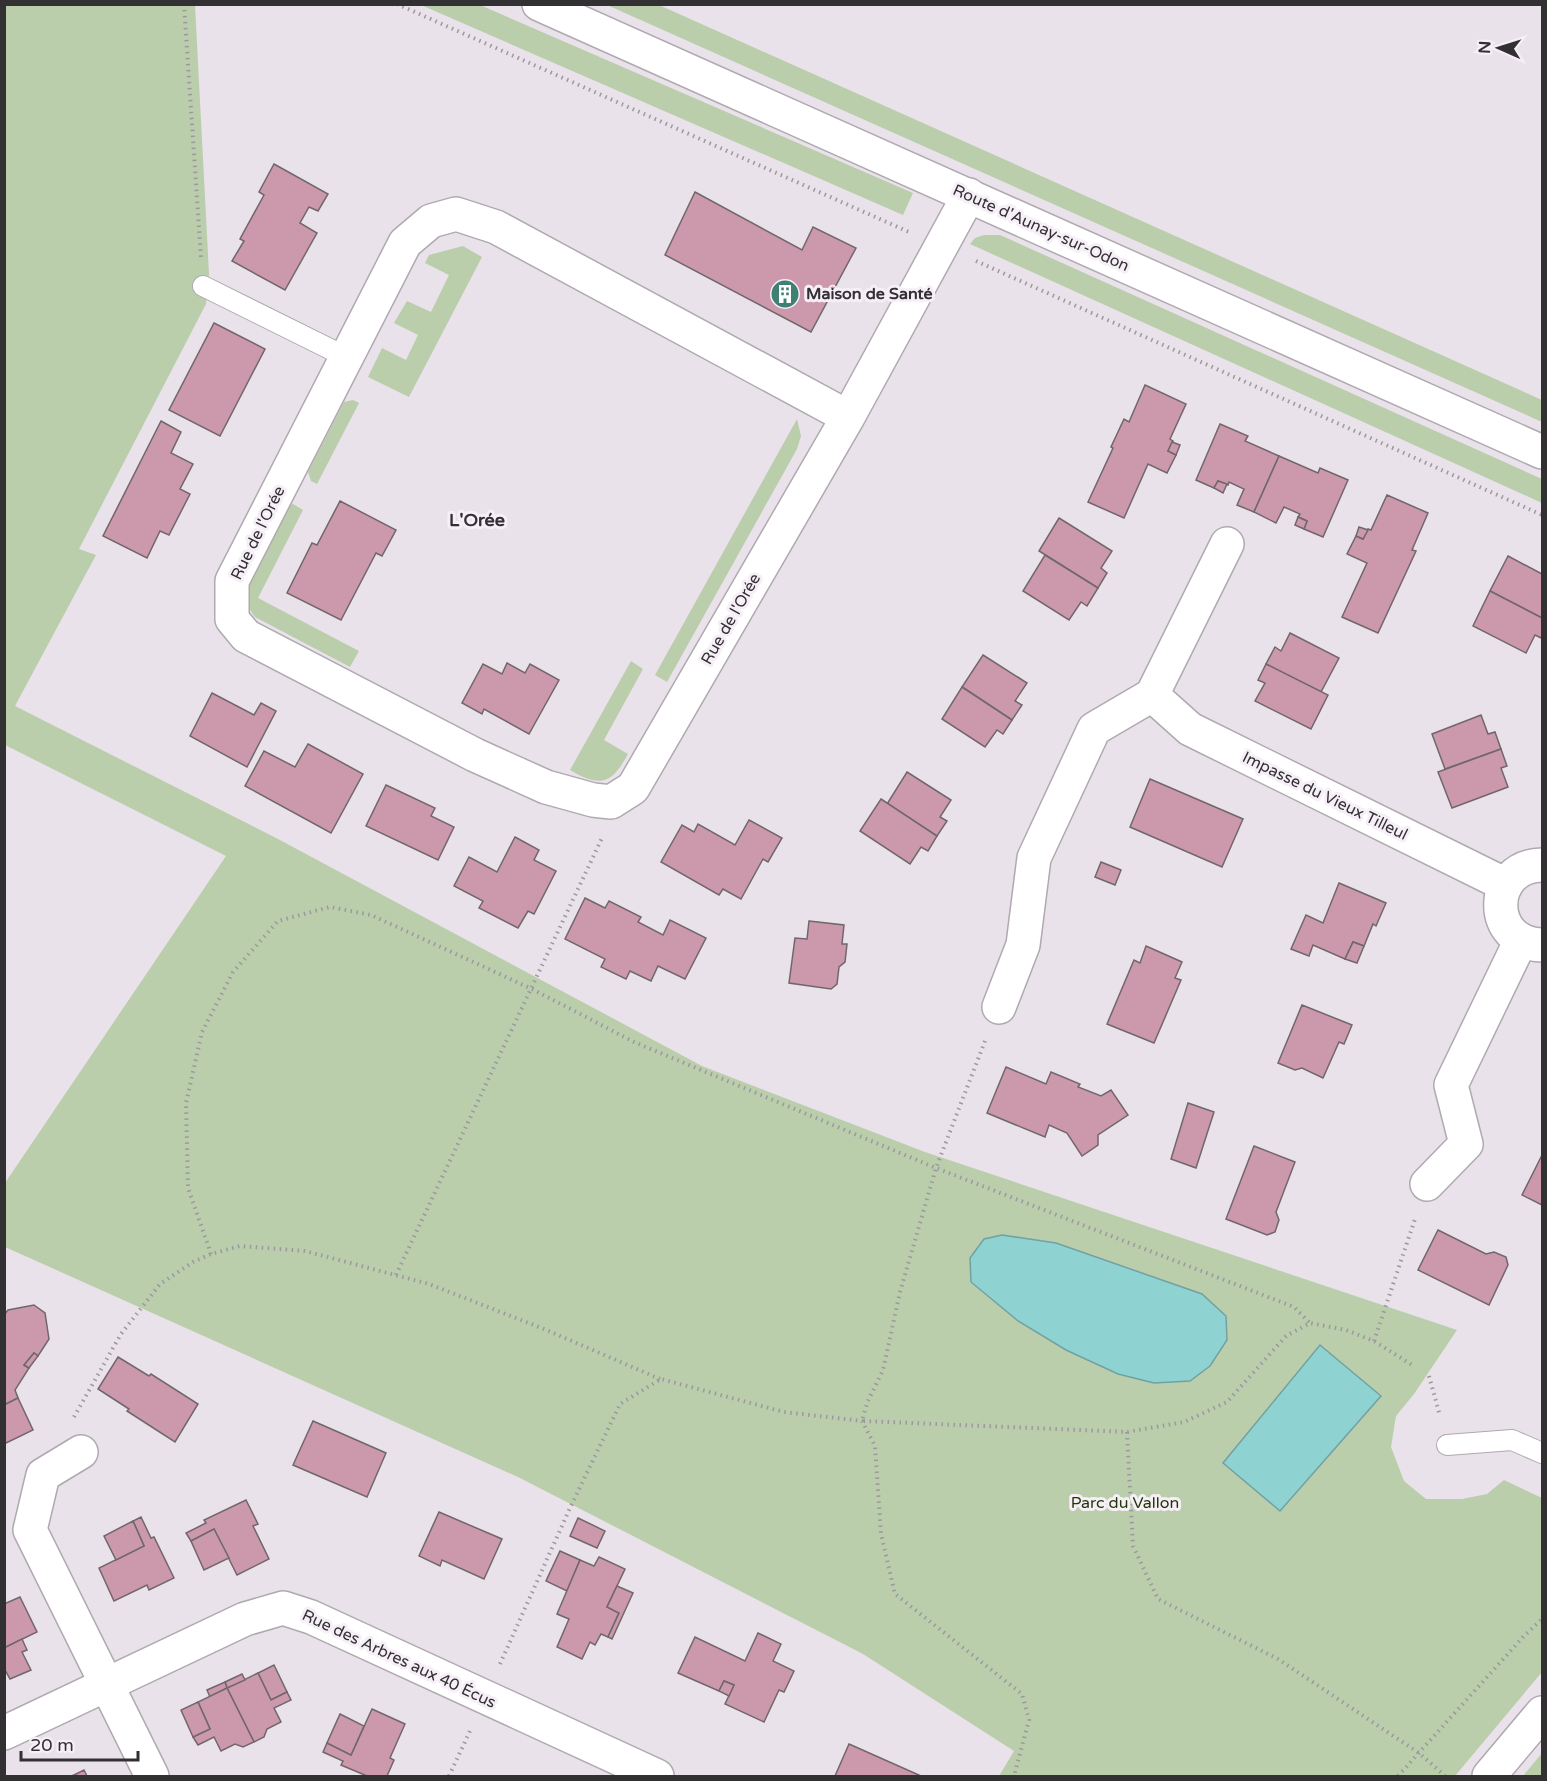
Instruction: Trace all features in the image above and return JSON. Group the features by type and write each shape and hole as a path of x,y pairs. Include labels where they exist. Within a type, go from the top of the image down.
{"street":[{"name":"Route d'Aunay-sur-Odon","path":"539,4 1542,452"},
{"name":"Rue de l'Orée","path":"848,417 496,227 456,214 431,221 405,243 232,581 232,619 246,636 475,755 546,787 593,800 611,802 633,788 848,417 969,195"},
{"path":"999,1007 1023,945 1035,858 1094,729 1152,695 1227,544"},
{"name":"Impasse du Vieux Tilleul","path":"1152,695 1190,729 1506,885"},
{"path":"1427,1184 1466,1144 1451,1085 1532,943 1511,932 1504,922 1500,910 1501,898 1506,885 1515,874 1527,867 1542,865"},
{"path":"81,1452 44,1475 30,1530 152,1776"},
{"name":"Rue des Arbres aux 40 Écus","path":"4,1733 245,1619 283,1608 311,1617 657,1776"},
{"path":"1488,1776 1542,1713"}],"lane":[{"path":"203,286 346,357"},
{"path":"1447,1445 1512,1440 1542,1453"}],"path":[{"path":"184,4 203,286"},
{"path":"397,4 914,234"},
{"path":"976,261 1542,515"},
{"path":"396,1275 601,843 611,802"},
{"path":"212,1254 188,1188 186,1102 202,1032 233,972 278,921 330,908 371,915 532,989 634,1042 936,1168 1294,1306 1310,1323 1346,1330 1374,1341 1412,1365"},
{"path":"999,1007 936,1168 900,1292 883,1370 867,1403 862,1421 875,1446 881,1534 895,1594 1022,1694 1029,1720 1014,1776"},
{"path":"1374,1341 1427,1184"},
{"path":"81,1452 72,1421 121,1334 160,1284 193,1262 240,1246 304,1251 429,1284 544,1329 661,1379 784,1412 862,1421 1127,1432 1184,1422 1227,1402 1286,1336 1310,1323"},
{"path":"1429,1376 1447,1445"},
{"path":"449,1776 570,1508 620,1404 661,1379"},
{"path":"1127,1432 1133,1546 1158,1599 1278,1659 1419,1754 1445,1776"},
{"path":"1398,1776 1542,1618"}],"green space":[{"name":"Parc du Vallon","path":"5,5 195,5 209,274 206,304 79,549 96,555 15,706 278,839 702,1066 925,1152 1457,1330 1414,1394 1396,1416 1391,1447 1404,1481 1426,1499 1462,1499 1487,1494 1504,1480 1542,1498 1542,1672 1455,1776 999,1776 1014,1751 863,1654 518,1477 5,1247 5,1183 226,856 5,745"},
{"path":"421,5 480,5 913,193 903,215"},
{"path":"607,5 659,5 1542,400 1542,422"},
{"path":"984,235 1000,235 1542,479 1542,503 970,244 975,238"},
{"path":"463,246 482,257 409,397 368,377 382,348 406,360 418,335 394,323 407,301 431,312 449,275 425,263 429,255"},
{"path":"353,400 359,403 317,484 311,481 308,472 344,402"},
{"path":"797,419 801,436 797,449 667,682 655,675"},
{"path":"293,504 303,510 258,598 359,651 350,667 255,617 248,607 244,581 283,506"},
{"path":"631,661 643,669 604,740 628,754 611,777 597,781 580,776 570,770"},
{"path":"1542,1753 1542,1776 1523,1776"}],"water":[{"path":"1002,1235 1056,1243 1202,1294 1226,1316 1227,1340 1210,1366 1190,1381 1154,1383 1118,1374 1066,1350 1018,1321 971,1282 970,1258 984,1239"},
{"path":"1320,1345 1381,1396 1280,1511 1223,1463"}],"building":[{"path":"274,164 328,194 318,211 309,207 300,223 317,233 285,290 232,261 244,241 240,239 264,195 259,192"},
{"name":"Maison de Santé","path":"695,192 802,250 813,227 856,248 811,332 665,255"},
{"path":"214,323 265,349 220,436 169,410"},
{"path":"1145,385 1186,404 1170,439 1173,441 1168,451 1176,455 1167,473 1148,464 1124,518 1088,502 1124,419 1129,422"},
{"path":"161,421 181,432 171,453 193,464 180,489 190,494 169,535 160,531 147,558 103,536"},
{"path":"1220,424 1248,436 1245,441 1279,456 1254,512 1237,505 1244,489 1229,482 1228,485 1218,481 1214,488 1196,480"},
{"path":"1172,442 1180,445 1176,455 1168,451"},
{"path":"1279,456 1318,473 1320,468 1348,480 1323,537 1304,529 1307,521 1298,517 1300,514 1284,507 1276,523 1254,512"},
{"path":"1218,481 1227,484 1223,493 1214,488"},
{"path":"1387,495 1428,513 1412,550 1416,551 1378,633 1342,617 1367,563 1347,554 1356,536 1363,539 1368,529 1371,530"},
{"path":"340,501 396,530 382,556 376,553 341,620 287,593 312,543 317,545"},
{"path":"1298,517 1307,521 1304,529 1295,525"},
{"path":"1059,518 1112,551 1101,568 1107,573 1098,588 1039,551"},
{"path":"1359,527 1368,530 1363,539 1356,536"},
{"path":"1045,555 1098,588 1087,606 1081,602 1069,620 1023,591"},
{"path":"1508,556 1542,574 1542,618 1490,591"},
{"path":"1490,591 1542,618 1541,638 1535,635 1526,653 1473,626"},
{"path":"1290,633 1339,658 1321,692 1266,664 1275,647 1281,651"},
{"path":"983,655 1027,683 1015,701 1022,705 1012,720 962,687"},
{"path":"507,663 525,673 530,664 559,680 529,734 484,709 482,714 462,703 483,664 502,674"},
{"path":"1266,664 1328,695 1311,729 1255,701 1265,683 1258,680"},
{"path":"962,687 1012,720 1003,734 997,730 985,747 942,719"},
{"path":"212,693 254,715 261,703 276,711 247,767 190,736"},
{"path":"1481,715 1488,734 1495,732 1501,749 1445,769 1432,734"},
{"path":"308,744 363,774 331,833 245,786 264,751 295,767"},
{"path":"1501,749 1507,766 1501,768 1508,787 1452,808 1438,772"},
{"path":"907,772 951,800 940,817 947,821 937,836 887,804"},
{"path":"1150,779 1243,819 1222,867 1130,827"},
{"path":"386,785 435,808 431,816 454,827 438,860 366,826"},
{"path":"881,799 937,836 928,851 921,847 910,864 860,831"},
{"path":"749,820 782,838 768,862 763,859 741,899 723,889 719,895 661,862 682,825 694,832 698,824 735,845"},
{"path":"515,837 539,850 534,860 556,871 534,914 528,911 518,928 479,908 483,901 454,886 469,857 497,872"},
{"path":"1101,862 1121,870 1115,885 1095,877"},
{"path":"1339,883 1386,903 1376,926 1373,924 1364,946 1353,942 1345,959 1313,945 1309,956 1291,949 1306,915 1323,923"},
{"path":"585,898 605,908 609,901 641,917 638,922 663,935 670,920 706,938 685,979 658,966 651,981 630,971 626,979 601,967 605,959 565,939"},
{"path":"809,921 844,925 842,944 847,944 845,962 839,967 837,984 831,989 789,983 795,938 807,939"},
{"path":"1353,942 1364,946 1357,963 1345,959"},
{"path":"1146,946 1182,962 1175,978 1181,980 1154,1043 1107,1024 1134,960 1140,963"},
{"path":"1302,1005 1352,1025 1344,1044 1339,1042 1323,1078 1302,1068 1295,1070 1278,1063"},
{"path":"1006,1067 1046,1084 1051,1072 1080,1084 1078,1087 1101,1096 1111,1090 1128,1115 1098,1135 1098,1145 1082,1156 1067,1133 1049,1125 1045,1137 987,1113"},
{"path":"1188,1103 1214,1112 1196,1168 1171,1159"},
{"path":"1254,1146 1295,1162 1276,1212 1279,1220 1275,1232 1267,1235 1226,1219"},
{"path":"1542,1155 1542,1205 1522,1195"},
{"path":"1438,1230 1486,1254 1494,1252 1506,1257 1508,1265 1489,1305 1418,1270"},
{"path":"34,1305 45,1313 49,1339 38,1356 34,1353 24,1365 29,1368 15,1390 18,1398 4,1405 4,1315 8,1310"},
{"path":"34,1353 38,1356 29,1368 24,1365"},
{"path":"118,1357 149,1376 151,1374 198,1404 175,1442 98,1389"},
{"path":"18,1398 33,1430 4,1444 4,1405"},
{"path":"313,1421 386,1453 367,1497 293,1465"},
{"path":"246,1500 258,1524 253,1526 269,1559 237,1575 214,1529 191,1541 186,1533 206,1523 204,1520"},
{"path":"439,1512 502,1539 484,1579 442,1560 440,1566 419,1556"},
{"path":"141,1517 151,1538 154,1537 174,1578 149,1590 147,1585 114,1601 99,1568 144,1546 133,1521"},
{"path":"578,1518 605,1531 597,1548 570,1536"},
{"path":"133,1521 144,1546 116,1560 104,1536"},
{"path":"214,1529 229,1558 204,1570 191,1541"},
{"path":"560,1551 580,1560 567,1591 546,1581"},
{"path":"599,1557 625,1569 607,1607 619,1613 608,1637 601,1634 595,1645 590,1642 582,1659 557,1647 569,1619 557,1614 580,1560 594,1566"},
{"path":"617,1586 633,1593 612,1639 608,1637 619,1613 607,1607"},
{"path":"20,1597 37,1632 4,1648 4,1604"},
{"path":"758,1633 781,1644 773,1661 794,1671 784,1692 779,1690 764,1722 725,1704 734,1685 724,1681 719,1691 678,1673 695,1637 745,1661"},
{"path":"22,1639 27,1650 22,1652 31,1670 10,1679 4,1668 4,1648"},
{"path":"274,1665 287,1692 271,1700 258,1673"},
{"path":"258,1673 271,1700 287,1692 291,1700 274,1708 281,1722 267,1729 264,1737 254,1742 227,1688"},
{"path":"242,1674 245,1680 227,1688 225,1682"},
{"path":"724,1681 734,1685 729,1696 719,1691"},
{"path":"225,1682 227,1688 210,1697 207,1690"},
{"path":"227,1688 254,1742 243,1747 235,1744 221,1751 214,1737 198,1745 193,1737 210,1729 198,1702"},
{"path":"198,1702 210,1729 193,1737 181,1710"},
{"path":"372,1709 405,1724 390,1758 394,1760 387,1776 367,1776 341,1765 343,1761 323,1752 327,1743 351,1755"},
{"path":"340,1714 364,1726 351,1755 327,1743"},
{"path":"849,1744 921,1776 835,1776"},
{"path":"84,1770 87,1776 71,1776 74,1775"}],"place":[{"name":"Maison de Santé","path":"785,294"}],"district":[{"name":"L'Orée","path":"477,520"}]}
